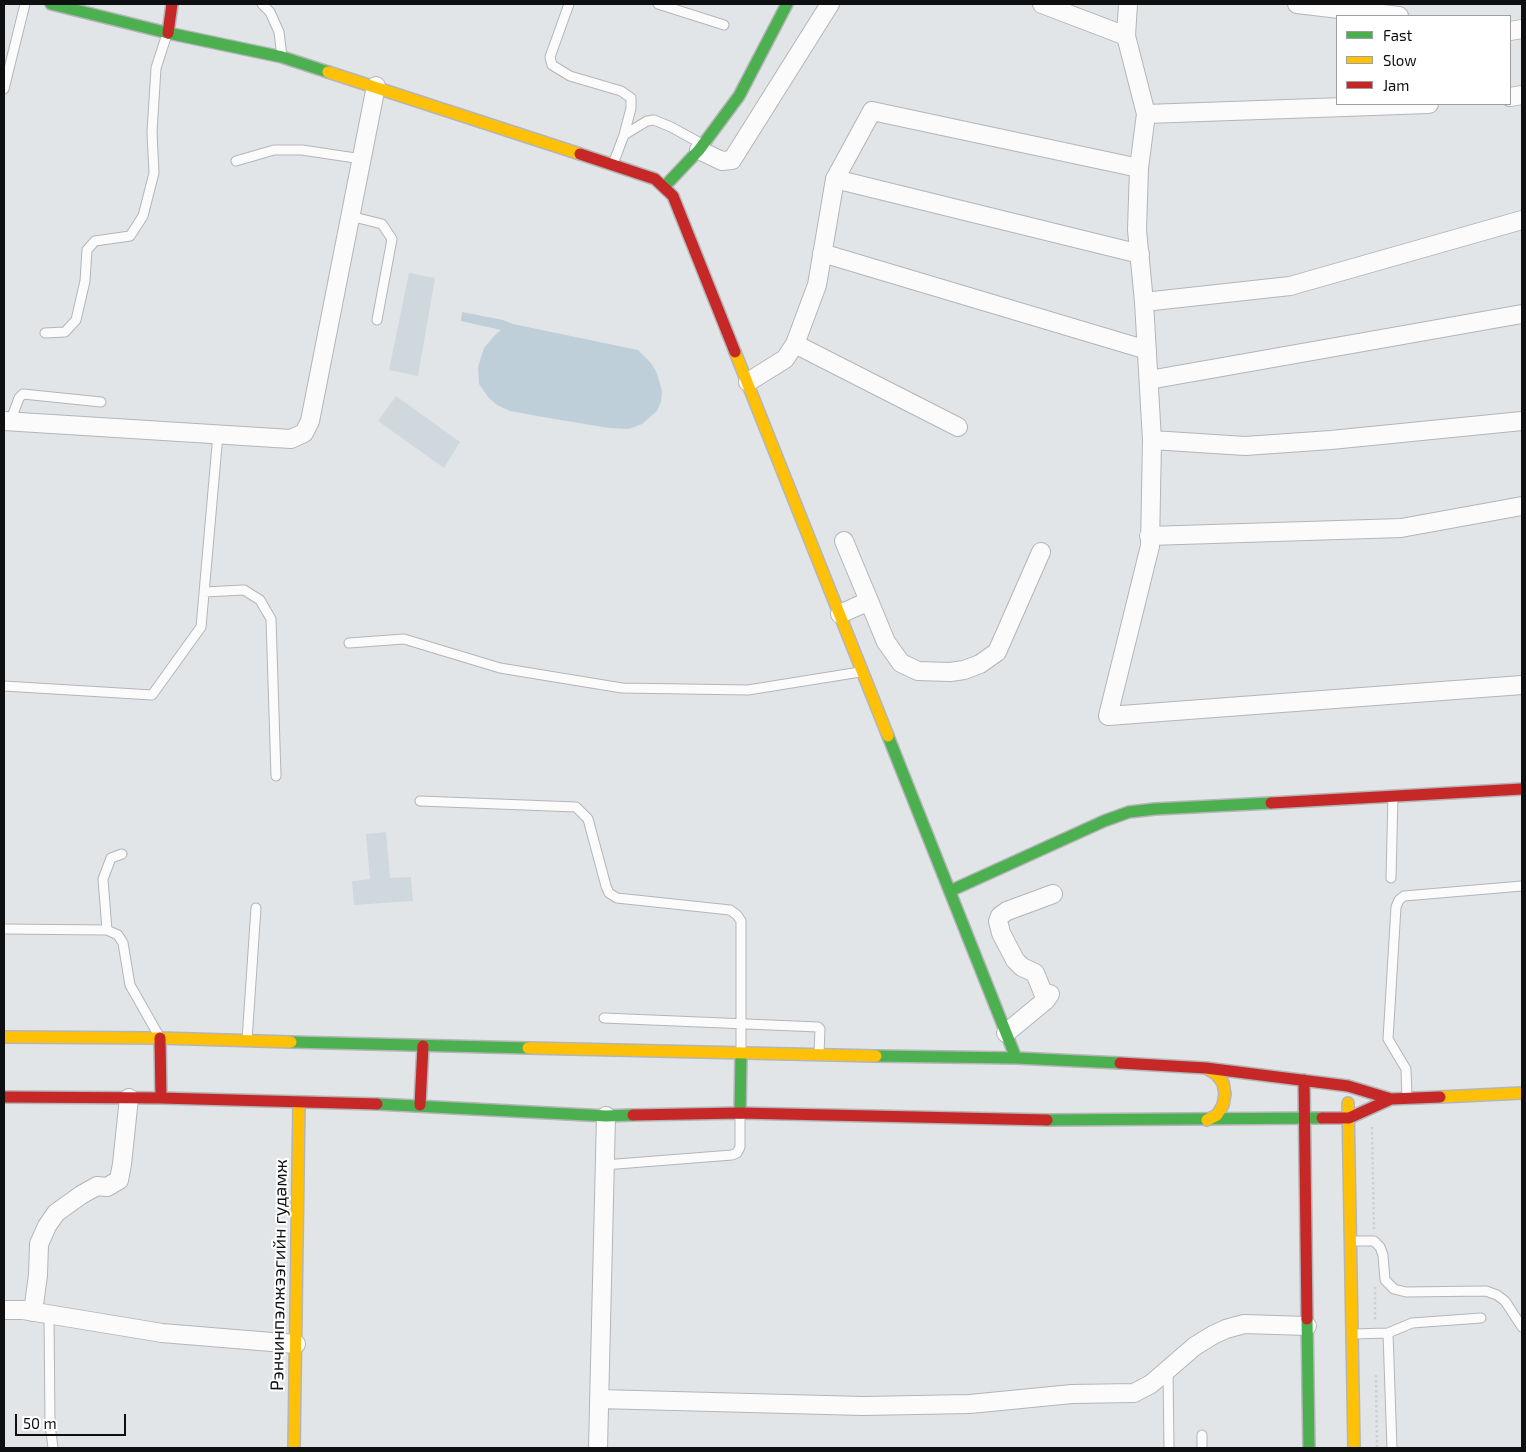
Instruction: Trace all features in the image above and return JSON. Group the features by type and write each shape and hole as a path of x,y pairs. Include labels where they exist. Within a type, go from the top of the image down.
{"main road":[{"path":"51,4 168,33 282,57 376,86 654,179 673,196 1016,1058"},
{"path":"168,33 172,4"},
{"path":"664,187 701,147 739,96 788,4"},
{"path":"950,890 1104,821 1129,812 1165,808 1522,790"},
{"path":"4,1037 160,1038 247,1042 741,1054 1016,1058 1206,1068 1348,1086 1390,1099 1522,1093"},
{"path":"160,1038 161,1098"},
{"path":"420,1105 423,1046"},
{"path":"740,1113 741,1054"},
{"path":"1206,1068 1216,1074 1223,1083 1225,1094 1223,1105 1217,1115 1207,1120"},
{"path":"1304,1080 1309,1448"},
{"path":"1348,1086 1354,1448"},
{"path":"4,1097 161,1098 420,1105 606,1116 740,1113 1028,1120 1349,1118 1390,1099"},
{"name":"Рэнчинпэлжээгийн гудамж","path":"294,1448 299,1102"}],"street":[{"path":"701,147 722,161 732,160 830,4"},
{"path":"1042,4 1126,36"},
{"path":"1128,4 1126,36 1146,114 1139,168 1137,230 1144,302 1152,440 1150,546 1108,716 1522,684"},
{"path":"1297,4 1390,15"},
{"path":"7,421 291,439 304,433 310,421 376,86"},
{"path":"1146,114 1401,105"},
{"path":"748,382 786,359 795,344 817,285 835,179 872,111 1139,168"},
{"path":"835,179 1140,254"},
{"path":"1144,302 1290,286 1522,220"},
{"path":"822,253 1147,350"},
{"path":"1149,380 1522,314"},
{"path":"795,344 958,427"},
{"path":"1152,440 1245,446 1331,440 1522,421"},
{"path":"1150,536 1401,528 1522,506"},
{"path":"844,541 886,642 901,663 918,671 950,672 964,670 980,664 997,652 1042,552"},
{"path":"840,614 869,601"},
{"path":"1006,1033 1048,997 1035,973 1022,967 1015,960 1001,933 998,921 1000,916 1007,911 1053,894"},
{"path":"41,1313 38,1275 39,1244 56,1213 97,1186 108,1187 119,1180 129,1098"},
{"path":"598,1448 606,1116"},
{"path":"4,1310 41,1313 162,1333 296,1344"},
{"path":"599,1398 863,1406 970,1404 1072,1394 1134,1393 1151,1384 1168,1371 1195,1346 1226,1329 1244,1324 1307,1326"}],"lane":[{"path":"4,89 25,4"},
{"path":"262,4 270,12 279,32 282,57"},
{"path":"569,4 550,57 552,65 570,76 621,91 631,98 631,108 624,135 613,164"},
{"path":"658,4 724,25"},
{"path":"45,333 65,332 76,320 84,281 87,250 95,241 130,236 143,216 154,173 152,132 156,68 168,33"},
{"path":"624,135 647,121 654,120 701,147"},
{"path":"236,161 274,150 302,150 362,159"},
{"path":"350,216 382,224 392,239 377,320"},
{"path":"7,421 18,398 23,394 101,402"},
{"path":"4,686 152,695 201,627 218,434"},
{"path":"204,592 244,590 260,600 271,620 276,776"},
{"path":"349,643 404,639 500,668 622,688 748,690 863,672"},
{"path":"1391,878 1393,796"},
{"path":"420,801 576,807 588,819 606,886 609,893 616,898 730,910 738,914 741,921 741,1054"},
{"path":"106,930 103,879 111,858 122,854"},
{"path":"1407,1098 1406,1069 1388,1040 1396,907 1399,900 1404,896 1522,886"},
{"path":"247,1042 256,908"},
{"path":"4,930 106,930 118,935 124,943 130,985 160,1038"},
{"path":"604,1018 818,1027 820,1029 819,1055"},
{"path":"604,1165 732,1155 737,1153 740,1147 740,1113"},
{"path":"1351,1241 1374,1241 1380,1247 1383,1255 1385,1280 1394,1289 1406,1292 1486,1291 1497,1295 1505,1301 1522,1327"},
{"path":"41,1313 53,1448"},
{"path":"1352,1334 1388,1333 1412,1323 1480,1318"},
{"path":"1388,1333 1392,1448"},
{"path":"1168,1371 1169,1448"},
{"path":"1202,1434 1202,1448"}],"shaded area":[{"path":"409,273 435,278 418,376 389,370"},
{"path":"462,312 638,350 651,363 657,373 662,391 661,402 657,411 642,424 629,429 609,428 510,411 497,405 488,397 479,384 478,367 484,348 501,330 461,321"},
{"path":"396,396 460,442 444,468 378,421"},
{"path":"386,832 390,878 411,877 413,901 354,905 352,881 370,879 366,834"}],"traffic: fast":[{"path":"51,4 168,33 282,57 328,72"},
{"path":"664,187 699,150 739,96 787,4"},
{"path":"888,736 1016,1058"},
{"path":"950,891 1104,821 1129,812 1271,803"},
{"path":"291,1042 528,1048"},
{"path":"740,1113 741,1054"},
{"path":"876,1056 1016,1058 1120,1063"},
{"path":"377,1104 606,1116 633,1115"},
{"path":"1047,1120 1322,1118"},
{"path":"1307,1319 1309,1448"}],"traffic: slow":[{"path":"328,72 580,154"},
{"path":"735,352 888,736"},
{"path":"4,1037 160,1038 291,1042"},
{"path":"528,1048 876,1056"},
{"path":"1206,1068 1216,1074 1223,1083 1225,1094 1223,1105 1217,1115 1207,1120"},
{"path":"1440,1097 1522,1093"},
{"path":"294,1448 299,1102"},
{"path":"1348,1103 1354,1448"}],"traffic: jam":[{"path":"168,33 172,4"},
{"path":"580,154 655,179 673,196 735,352"},
{"path":"1271,803 1522,789"},
{"path":"160,1038 161,1098"},
{"path":"420,1105 423,1046"},
{"path":"1120,1063 1206,1068 1348,1086 1391,1099 1440,1097"},
{"path":"1304,1080 1307,1319"},
{"path":"4,1097 161,1098 377,1104"},
{"path":"1322,1118 1349,1118 1391,1099"},
{"path":"633,1115 740,1113 1047,1120"}]}
